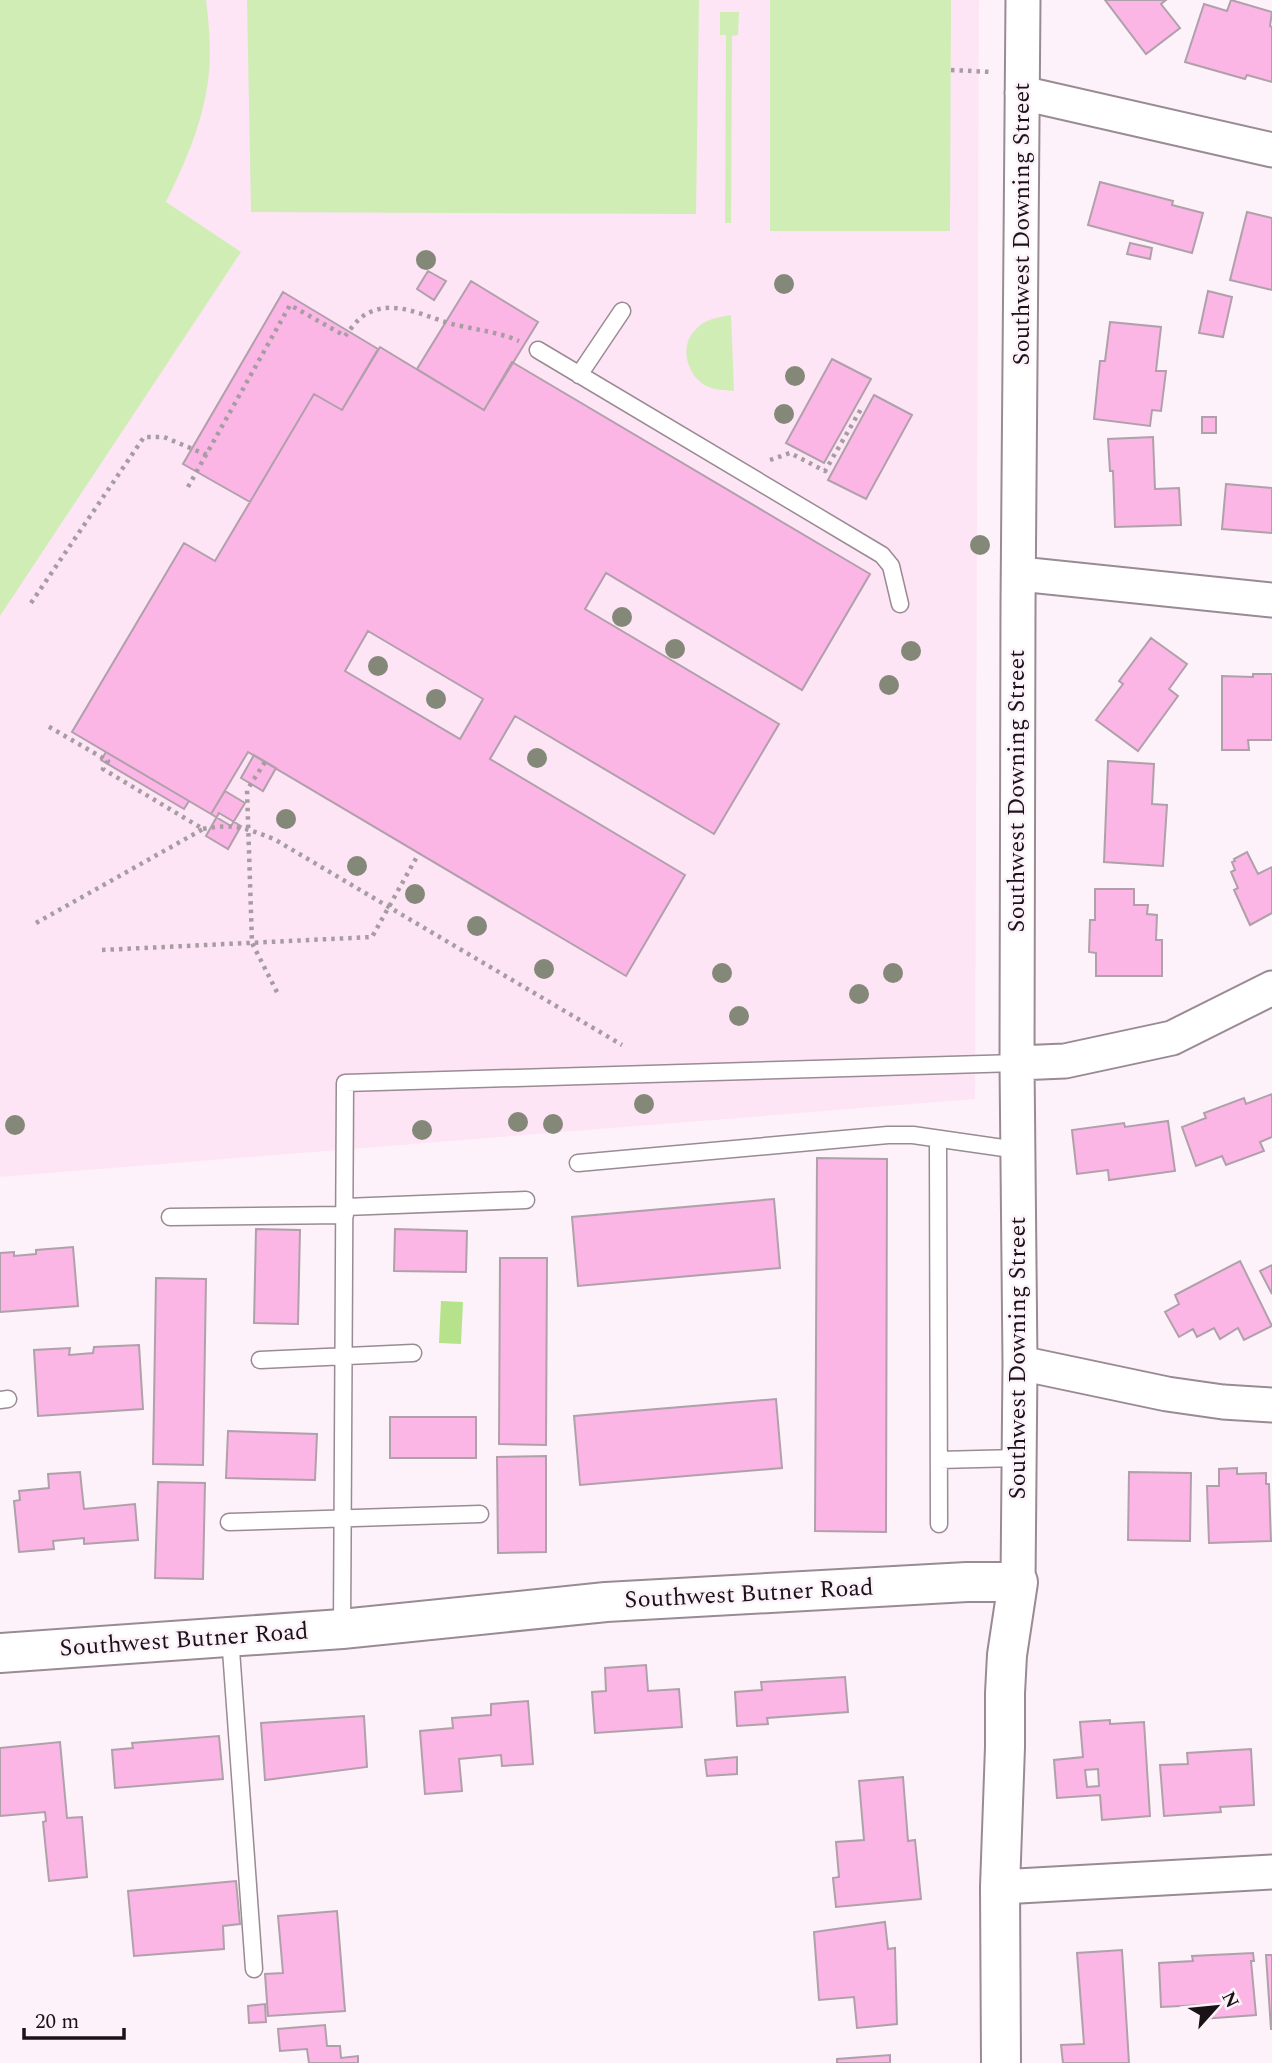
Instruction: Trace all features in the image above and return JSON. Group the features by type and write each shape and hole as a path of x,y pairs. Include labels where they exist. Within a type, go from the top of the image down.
{"street":[{"name":"Southwest Downing Street","path":"1018,1582 1020,1363 1017,1063 1023,0"},
{"path":"1023,93 1272,150"},
{"path":"1020,574 1272,600"},
{"path":"1017,1063 1065,1061 1172,1038 1272,988"},
{"path":"1020,1363 1167,1394 1223,1402 1272,1405"},
{"name":"Southwest Butner Road","path":"0,1653 342,1629 606,1602 967,1582 1018,1582"},
{"path":"1001,2063 1000,1887 1005,1680 1018,1582"},
{"path":"1000,1887 1272,1872"}],"lane":[{"path":"579,375 622,312"},
{"path":"538,350 882,555 891,566 900,604"},
{"path":"342,1629 345,1083 1017,1063"},
{"path":"578,1163 888,1135 913,1135 1018,1150"},
{"path":"939,1140 939,1524"},
{"path":"170,1217 345,1211 526,1200"},
{"path":"260,1360 413,1353"},
{"path":"939,1460 1019,1458"},
{"path":"229,1522 480,1514"},
{"path":"230,1636 254,1969"}],"path":[{"path":"188,486 290,305 345,337 361,317 376,310 396,307 455,325 502,333 538,350"},
{"path":"739,470 790,453 825,471 861,409"},
{"path":"31,603 144,437 164,437 207,455"},
{"path":"46,725 108,761 103,769 203,829"},
{"path":"265,762 247,790 252,943 279,996"},
{"path":"36,923 203,829 224,825 274,839 622,1045"},
{"path":"102,950 372,937 419,853"}],"shaded area":[{"path":"0,0 979,0 975,1099 0,1177"},
{"path":"0,0 206,0 210,45 207,89 194,139 166,202 241,252 0,616"},
{"path":"247,0 699,0 696,214 251,212"},
{"path":"770,0 951,0 950,231 770,231"},
{"path":"720,12 739,12 738,35 732,36 731,223 725,223 726,35 720,35"},
{"path":"731,315 734,391 712,388 699,381 690,367 686,351 691,336 700,326 712,319"},
{"path":"441,1301 463,1302 461,1344 439,1343"}],"building":[{"path":"1105,0 1166,0 1161,4 1180,28 1146,54"},
{"path":"1231,0 1272,12 1272,82 1247,75 1245,79 1185,62 1204,4 1227,11"},
{"path":"1100,182 1173,201 1172,205 1203,213 1192,253 1088,225"},
{"path":"1247,212 1272,218 1272,290 1230,280"},
{"path":"1130,243 1152,248 1150,259 1127,254"},
{"path":"428,271 446,281 434,300 417,289"},
{"path":"471,281 538,322 484,410 417,369"},
{"path":"1208,291 1232,297 1223,337 1199,333"},
{"path":"283,292 378,349 342,410 314,394 250,502 183,464"},
{"path":"1110,322 1161,327 1156,371 1166,371 1161,411 1152,410 1150,426 1094,419 1100,361 1105,361"},
{"path":"380,347 484,410 512,362 870,574 802,690 606,573 585,609 779,724 714,834 515,716 490,759 685,875 626,976 248,752 211,814 72,732 184,543 215,561 314,394 342,410","holes":["368,631 483,699 460,739 345,671"]},
{"path":"832,359 871,379 824,463 786,443"},
{"path":"874,395 912,415 866,499 828,480"},
{"path":"1202,417 1216,417 1216,433 1202,433"},
{"path":"1153,437 1155,489 1179,488 1181,525 1115,527 1113,471 1110,471 1108,439"},
{"path":"1226,484 1272,488 1272,533 1222,529"},
{"path":"1151,638 1187,664 1169,689 1178,696 1138,751 1096,720 1123,684 1119,681"},
{"path":"1253,674 1272,674 1272,740 1248,740 1249,750 1222,750 1222,676 1253,677"},
{"path":"106,752 189,801 184,809 101,760"},
{"path":"254,755 276,768 263,791 241,778"},
{"path":"1108,761 1154,764 1152,804 1167,805 1163,866 1104,862"},
{"path":"225,791 245,803 231,826 211,814"},
{"path":"219,813 241,826 228,849 206,836"},
{"path":"1247,852 1258,874 1272,867 1272,913 1250,925 1234,890 1238,888 1231,872 1235,870 1232,862 1234,859"},
{"path":"1095,889 1134,889 1134,905 1148,905 1147,914 1157,915 1156,940 1162,940 1162,976 1096,976 1096,953 1089,952 1090,920 1095,920"},
{"path":"1272,1094 1272,1137 1260,1142 1264,1151 1226,1165 1222,1156 1196,1166 1182,1127 1206,1118 1204,1113 1244,1098 1246,1104"},
{"path":"1168,1121 1175,1171 1109,1180 1108,1170 1077,1174 1072,1130 1124,1123 1125,1127"},
{"path":"817,1158 887,1159 886,1532 815,1531"},
{"path":"774,1199 780,1268 578,1286 572,1217"},
{"path":"256,1229 300,1230 298,1324 254,1323"},
{"path":"395,1229 467,1231 466,1272 394,1271"},
{"path":"73,1247 78,1306 0,1312 0,1253 14,1252 14,1256 36,1254 36,1250"},
{"path":"500,1258 547,1258 546,1445 499,1444"},
{"path":"1240,1261 1272,1326 1244,1340 1238,1328 1220,1339 1214,1328 1197,1337 1193,1329 1179,1337 1165,1312 1179,1304 1175,1295"},
{"path":"1272,1265 1272,1294 1260,1271"},
{"path":"156,1278 206,1279 203,1465 153,1464"},
{"path":"139,1345 143,1409 38,1416 34,1350 70,1348 69,1355 93,1353 94,1347"},
{"path":"776,1399 782,1468 580,1485 574,1416"},
{"path":"390,1417 476,1417 476,1458 390,1458"},
{"path":"228,1431 317,1434 315,1480 226,1478"},
{"path":"546,1456 546,1552 498,1553 497,1457"},
{"path":"1237,1468 1237,1474 1266,1473 1266,1484 1269,1484 1271,1541 1209,1543 1207,1486 1219,1486 1219,1469"},
{"path":"80,1472 84,1509 135,1504 138,1540 84,1544 84,1538 53,1541 54,1549 19,1552 14,1501 20,1500 19,1491 49,1488 48,1474"},
{"path":"1129,1472 1191,1473 1190,1541 1128,1540"},
{"path":"158,1482 205,1483 203,1579 155,1578"},
{"path":"646,1665 648,1691 679,1689 682,1727 595,1733 592,1692 606,1691 605,1668"},
{"path":"845,1677 848,1712 767,1718 768,1724 737,1726 735,1692 762,1690 761,1682"},
{"path":"528,1701 533,1764 502,1766 501,1755 459,1759 462,1791 425,1794 420,1731 453,1728 452,1718 491,1715 491,1704"},
{"path":"364,1716 367,1767 265,1780 261,1723"},
{"path":"1080,1722 1144,1722 1150,1816 1102,1820 1100,1795 1057,1798 1054,1760 1083,1757","holes":["1098,1769 1099,1786 1087,1787 1085,1770"]},
{"path":"219,1736 223,1779 115,1788 112,1750 133,1748 132,1743"},
{"path":"60,1742 67,1818 82,1817 87,1877 49,1881 43,1822 46,1821 45,1812 0,1816 0,1748"},
{"path":"1251,1749 1254,1805 1220,1807 1221,1812 1164,1816 1160,1765 1188,1764 1187,1753"},
{"path":"737,1757 737,1774 707,1776 705,1760"},
{"path":"903,1777 908,1841 915,1840 921,1899 836,1907 833,1878 839,1877 836,1842 864,1840 859,1781"},
{"path":"236,1881 240,1924 223,1926 224,1949 134,1956 128,1891"},
{"path":"337,1911 345,2011 268,2016 265,1974 283,1973 278,1916"},
{"path":"885,1922 888,1949 895,1948 897,2024 857,2028 854,1997 819,2000 814,1932"},
{"path":"1122,1950 1129,2063 1063,2063 1061,2045 1084,2044 1077,1953"},
{"path":"1253,1953 1254,1961 1251,1961 1256,2015 1202,2019 1202,2005 1161,2007 1159,1963 1193,1961 1192,1956"},
{"path":"1266,1955 1272,1955 1272,2029 1271,2029"},
{"path":"265,2004 266,2022 249,2023 248,2006"},
{"path":"325,2025 327,2046 340,2046 341,2058 358,2056 358,2063 309,2063 307,2049 280,2051 278,2029"},
{"path":"890,2055 890,2063 837,2063 837,2059"}]}
